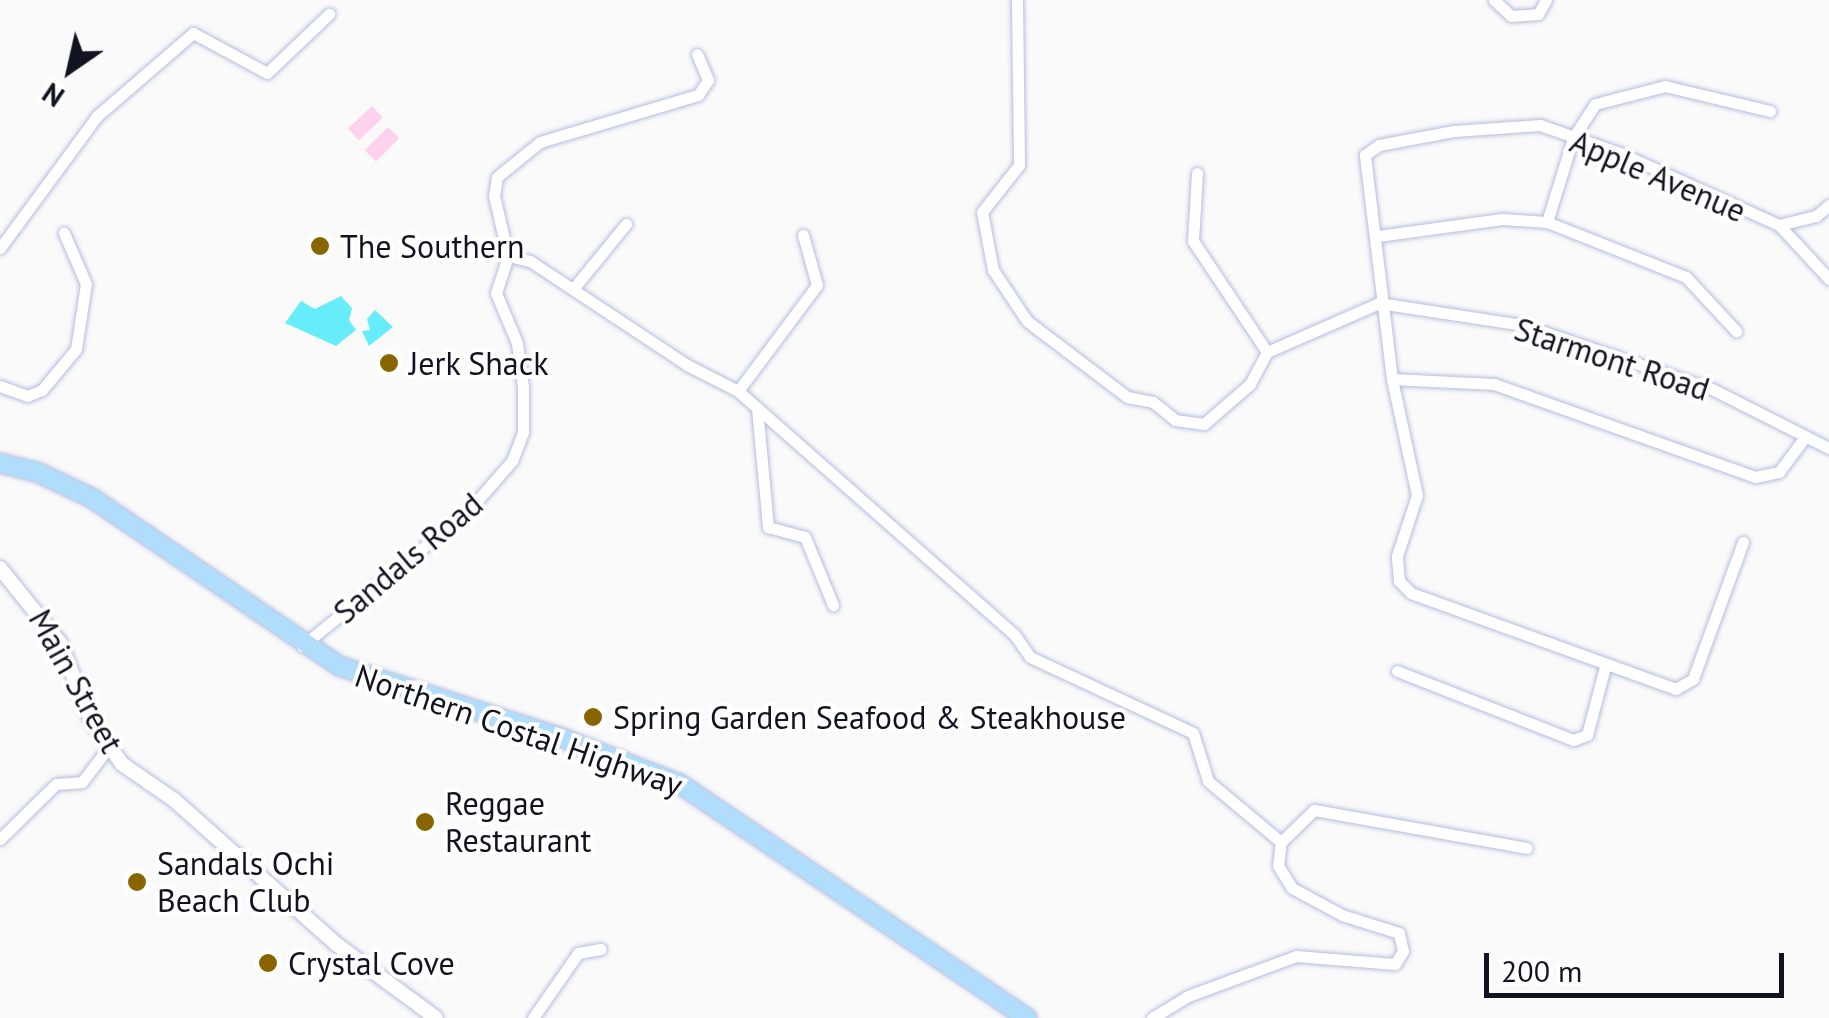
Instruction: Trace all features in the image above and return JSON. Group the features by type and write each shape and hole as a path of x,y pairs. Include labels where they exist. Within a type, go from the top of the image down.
{"main road":[{"name":"Northern Costal Highway","path":"0,463 37,472 92,498 302,647 371,679 562,738 680,784 1027,1018"}],"street":[{"path":"1017,0 1019,166 982,212 985,246 1004,295 1058,347 1127,398 1153,402 1175,420 1204,424 1250,384 1267,352 1347,314 1385,304"},
{"path":"1494,0 1511,16 1538,14 1546,0"},
{"path":"0,248 97,116 193,34 267,73 329,14"},
{"path":"697,54 708,80 698,95 540,142 497,177 494,196 508,256 530,260 738,391 1014,634 1030,657 1194,732 1208,781 1281,842"},
{"path":"1548,222 1573,138 1595,104 1640,90 1695,90 1770,111"},
{"name":"Apple Avenue","path":"1378,236 1367,151 1501,123 1540,126 1620,153 1779,226 1816,216 1829,205"},
{"path":"1197,174 1193,240 1267,352"},
{"path":"1736,331 1686,277 1548,222 1502,218 1378,236 1392,379 1417,495 1397,556 1400,581 1411,593 1605,667 1686,687 1743,542"},
{"path":"573,289 626,224"},
{"path":"1779,226 1829,279"},
{"path":"0,386 26,396 42,390 76,348 86,284 64,233"},
{"path":"738,391 817,285 803,236"},
{"name":"Sandals Road","path":"302,647 468,512 512,461 523,432 523,387 517,344 496,293 508,256"},
{"name":"Starmont Road","path":"1385,304 1522,325 1712,389 1829,448"},
{"path":"1392,379 1494,384 1755,477 1779,472 1805,437"},
{"path":"757,408 768,527 805,537 832,605"},
{"name":"Main Street","path":"0,568 60,643 108,748 336,944 436,1018"},
{"path":"1397,671 1574,740 1587,735 1605,667"},
{"path":"0,839 56,784 82,782 108,748"},
{"path":"1152,1018 1188,996 1296,956 1395,964 1403,951 1398,933 1342,915 1292,888 1278,866 1281,842 1314,810 1527,848"},
{"path":"533,1018 578,953 601,949"}],"shaded area":[{"path":"372,106 383,118 359,140 348,129"},
{"path":"388,127 399,138 376,162 365,150"}],"water":[{"path":"341,296 352,308 349,320 356,330 336,346 285,323 301,301 315,309"},
{"path":"375,310 393,327 369,346 362,331 370,330 367,319"}],"place":[{"name":"The Southern","path":"320,246"},
{"name":"Jerk Shack","path":"389,363"},
{"name":"Spring Garden Seafood & Steakhouse","path":"593,717"},
{"name":"Reggae Restaurant","path":"425,822"},
{"name":"Sandals Ochi Beach Club","path":"137,882"},
{"name":"Crystal Cove","path":"268,963"}]}
